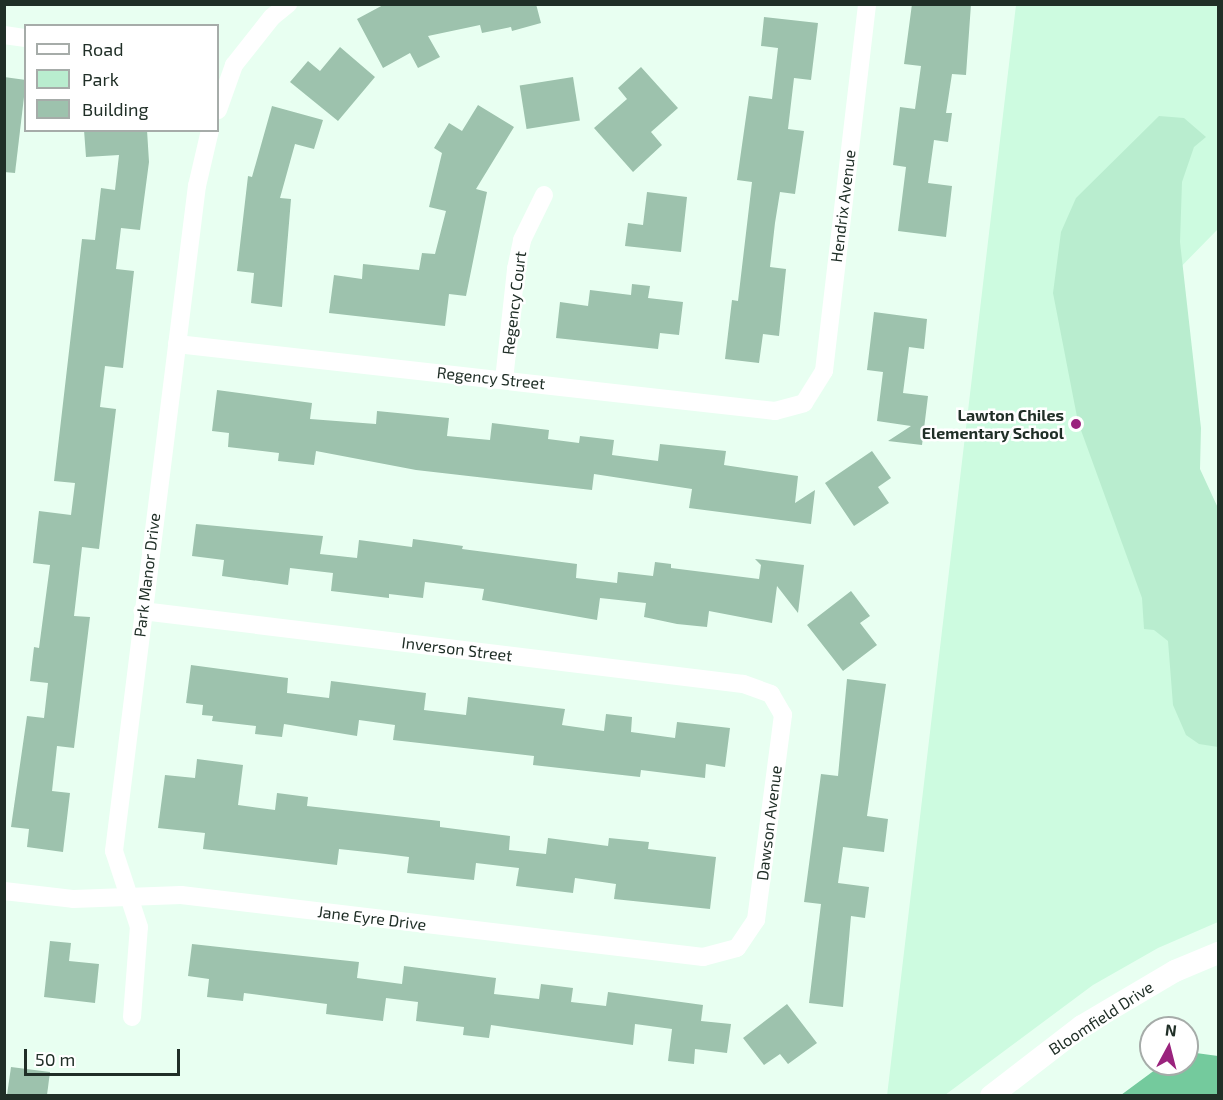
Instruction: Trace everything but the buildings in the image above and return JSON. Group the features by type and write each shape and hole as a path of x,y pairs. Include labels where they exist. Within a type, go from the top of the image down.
{"street":[{"path":"219,104 226,64 288,4"},
{"name":"Hendrix Avenue","path":"804,403 824,371 867,4"},
{"path":"4,36 24,38"},
{"name":"Park Manor Drive","path":"132,1017 140,927 114,851 142,611 197,186 210,132"},
{"name":"Regency Court","path":"504,380 516,269 522,240 544,195"},
{"name":"Regency Street","path":"177,344 775,411 804,403"},
{"name":"Inverson Street","path":"142,611 743,684 771,694"},
{"name":"Dawson Avenue","path":"737,948 756,920 761,886 783,715 771,694"},
{"name":"Jane Eyre Drive","path":"4,891 73,899 181,895 703,957 737,948"},
{"name":"Bloomfield Drive","path":"991,1095 1082,1026 1175,971 1218,953"}],"shaded area":[{"name":"Lawton Chiles Elementary School","path":"1016,5 1218,5 1218,229 1168,280 1204,568 1218,570 1218,922 1158,948 1093,985 945,1095 887,1096"},
{"path":"1199,1053 1218,1056 1218,1095 1121,1095 1147,1076 1199,1076"}],"green space":[{"path":"1159,116 1184,118 1206,137 1194,147 1182,182 1180,242 1201,428 1200,469 1218,508 1218,747 1199,744 1186,735 1173,705 1168,641 1154,630 1144,629 1142,598 1078,422 1053,293 1061,232 1076,198"}],"place":[{"name":"Lawton Chiles Elementary School","path":"1076,424"}]}
